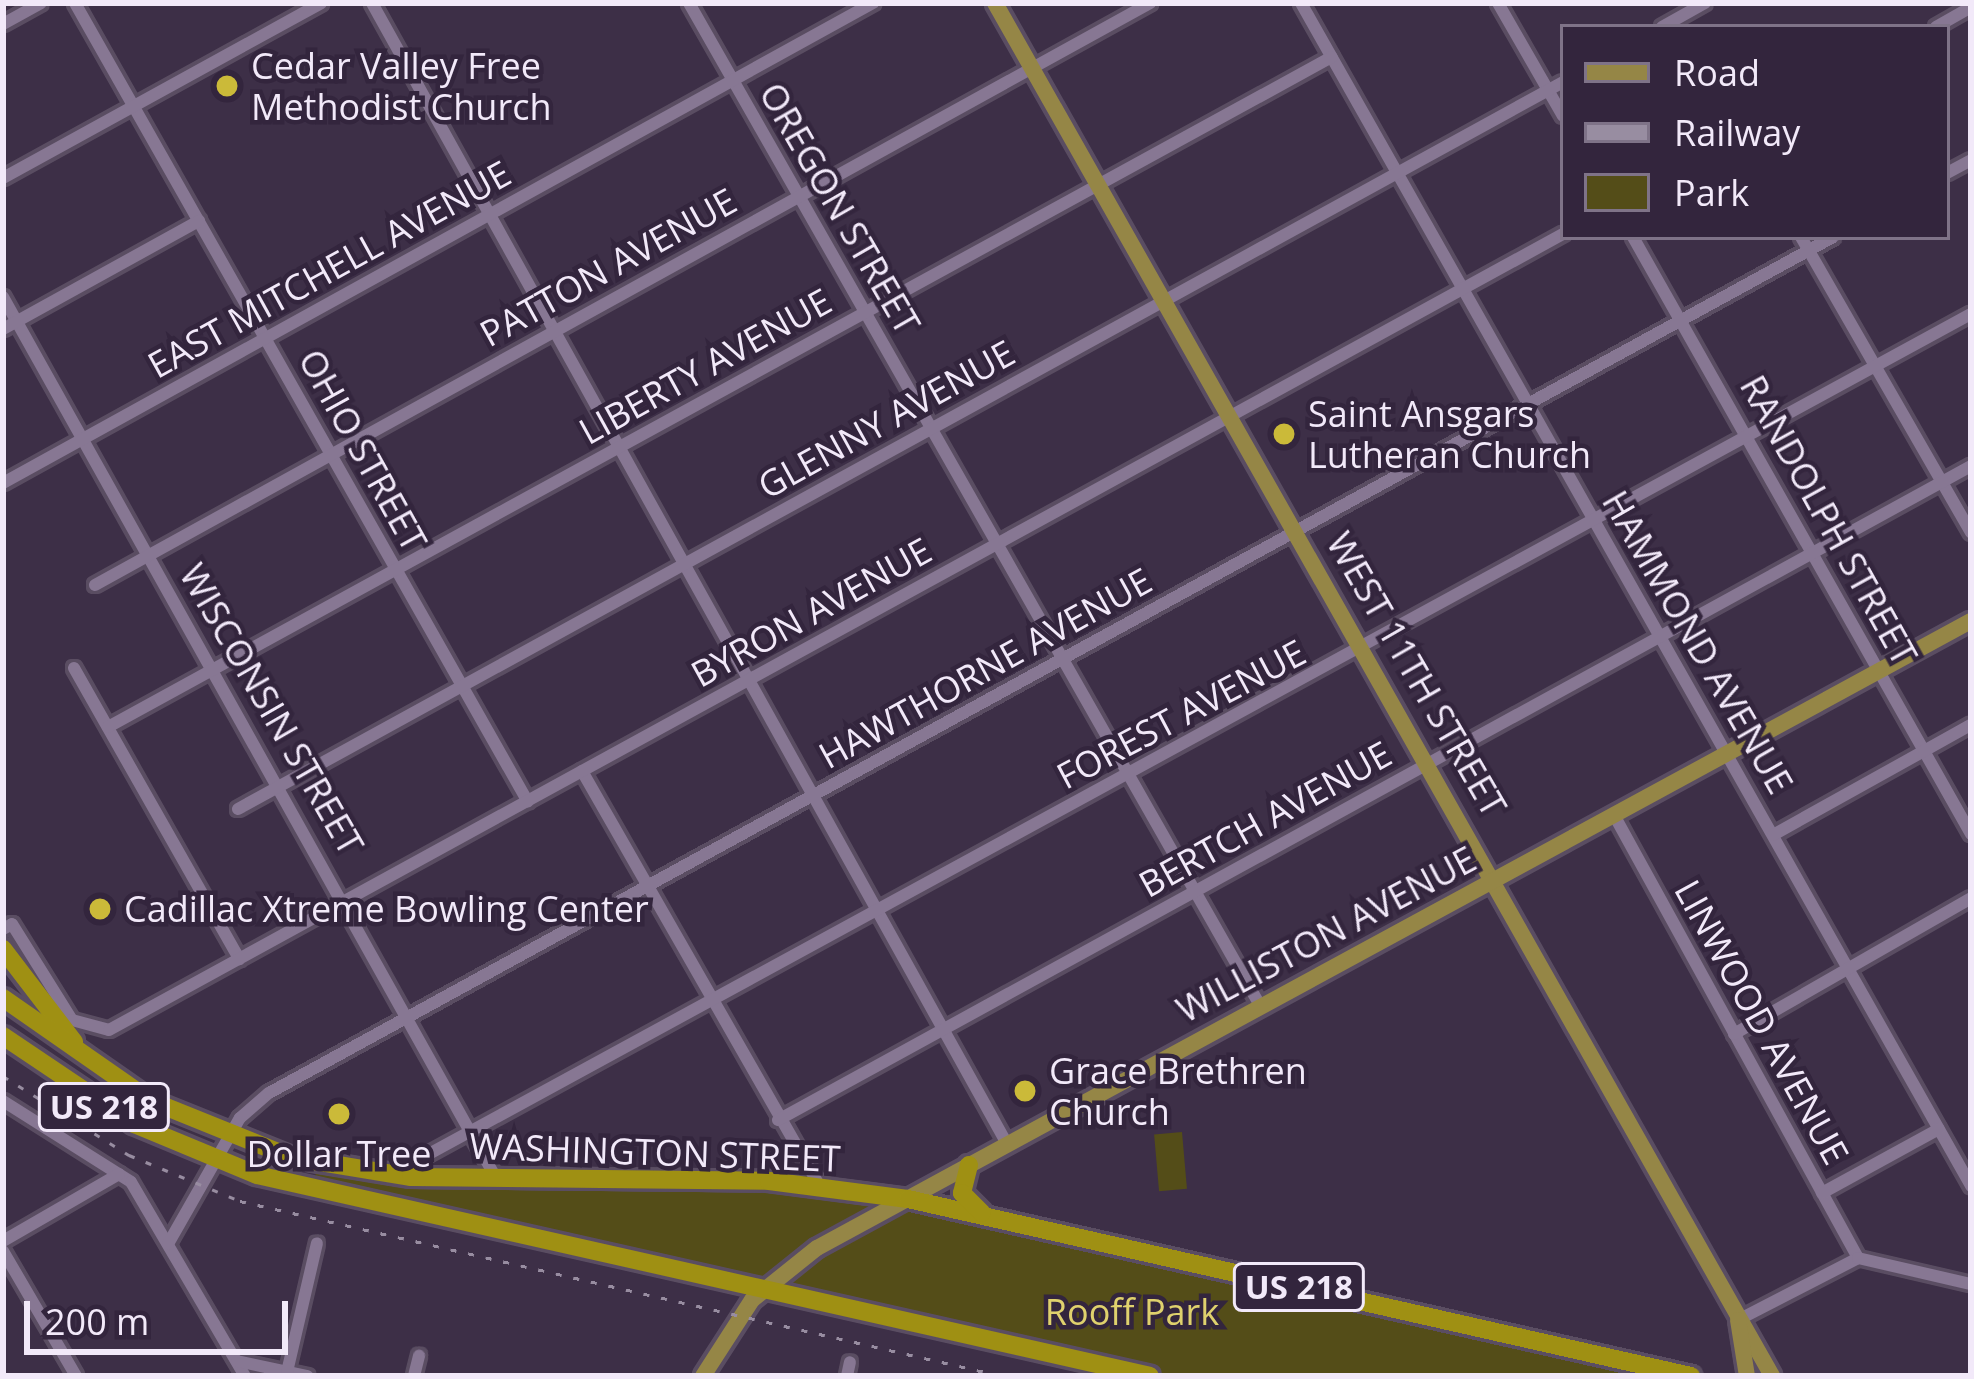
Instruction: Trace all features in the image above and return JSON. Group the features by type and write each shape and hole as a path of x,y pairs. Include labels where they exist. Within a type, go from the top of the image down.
{"highway":[{"path":"3,950 59,1029 149,1100"},
{"name":"WASHINGTON STREET","path":"3,998 149,1100 228,1137 344,1168 466,1178 791,1184 908,1199 1691,1376"},
{"name":"US 218","path":"3,1036 102,1106 214,1162 1150,1376"},
{"path":"969,1165 962,1193 986,1216"}],"main road":[{"name":"WEST 11TH STREET","path":"995,3 1497,880 1772,1376"},
{"name":"WILLISTON AVENUE","path":"703,1376 730,1329 764,1288 908,1199 1971,621"},
{"name":"WEST 11TH STREET","path":"1738,1320 1747,1376"}],"street":[{"path":"3,24 41,3"},
{"name":"OHIO STREET","path":"75,3 528,802"},
{"path":"3,178 321,3"},
{"path":"372,3 614,449 1007,1144"},
{"name":"OREGON STREET","path":"689,3 1261,1006"},
{"path":"841,3 849,16"},
{"name":"EAST MITCHELL AVENUE","path":"3,483 873,3"},
{"name":"PATTON AVENUE","path":"95,584 1150,3"},
{"name":"HAMMOND AVENUE","path":"1301,3 1971,1186"},
{"path":"1498,3 1560,111"},
{"path":"1678,23 1705,3"},
{"name":"LIBERTY AVENUE","path":"108,728 1331,57"},
{"name":"GLENNY AVENUE","path":"238,808 1560,84"},
{"path":"3,329 199,221"},
{"name":"BYRON AVENUE","path":"3,929 12,924 85,1030 110,1030 1560,236"},
{"name":"RANDOLPH STREET","path":"1635,240 1971,834"},
{"path":"1802,240 1971,532"},
{"name":"HAWTHORNE AVENUE","path":"168,1244 228,1137 257,1101 1828,240"},
{"name":"WISCONSIN STREET","path":"3,297 476,1129 496,1178"},
{"name":"FOREST AVENUE","path":"416,1161 1365,650 1971,314"},
{"name":"BERTCH AVENUE","path":"778,1120 1971,466"},
{"path":"74,668 239,959"},
{"path":"1773,835 1971,725"},
{"path":"582,771 798,1156 820,1187"},
{"name":"LINWOOD AVENUE","path":"1614,815 1858,1258"},
{"path":"1734,1034 1971,898"},
{"path":"3,1101 119,1174 168,1244 245,1376"},
{"path":"1822,1193 1939,1129"},
{"path":"466,1178 484,1154"},
{"path":"791,1184 798,1156"},
{"path":"3,1241 119,1174"},
{"path":"287,1372 317,1243"},
{"path":"3,1251 76,1376"},
{"path":"1738,1320 1858,1258 1971,1284"},
{"path":"414,1376 419,1356"},
{"path":"237,1360 307,1376"}],"green space":[{"path":"1182,1132 1187,1189 1159,1191 1154,1134"},
{"name":"Rooff Park","path":"316,1162 846,1190 1691,1376 1136,1376 315,1189"}],"railway":[{"path":"3,1076 129,1155 240,1201 1002,1376"}],"place":[{"name":"Cedar Valley Free Methodist Church","path":"227,86"},
{"name":"Saint Ansgars Lutheran Church","path":"1284,434"},
{"name":"Cadillac Xtreme Bowling Center","path":"100,909"},
{"name":"Grace Brethren Church","path":"1025,1091"},
{"name":"Dollar Tree","path":"339,1114"}]}
